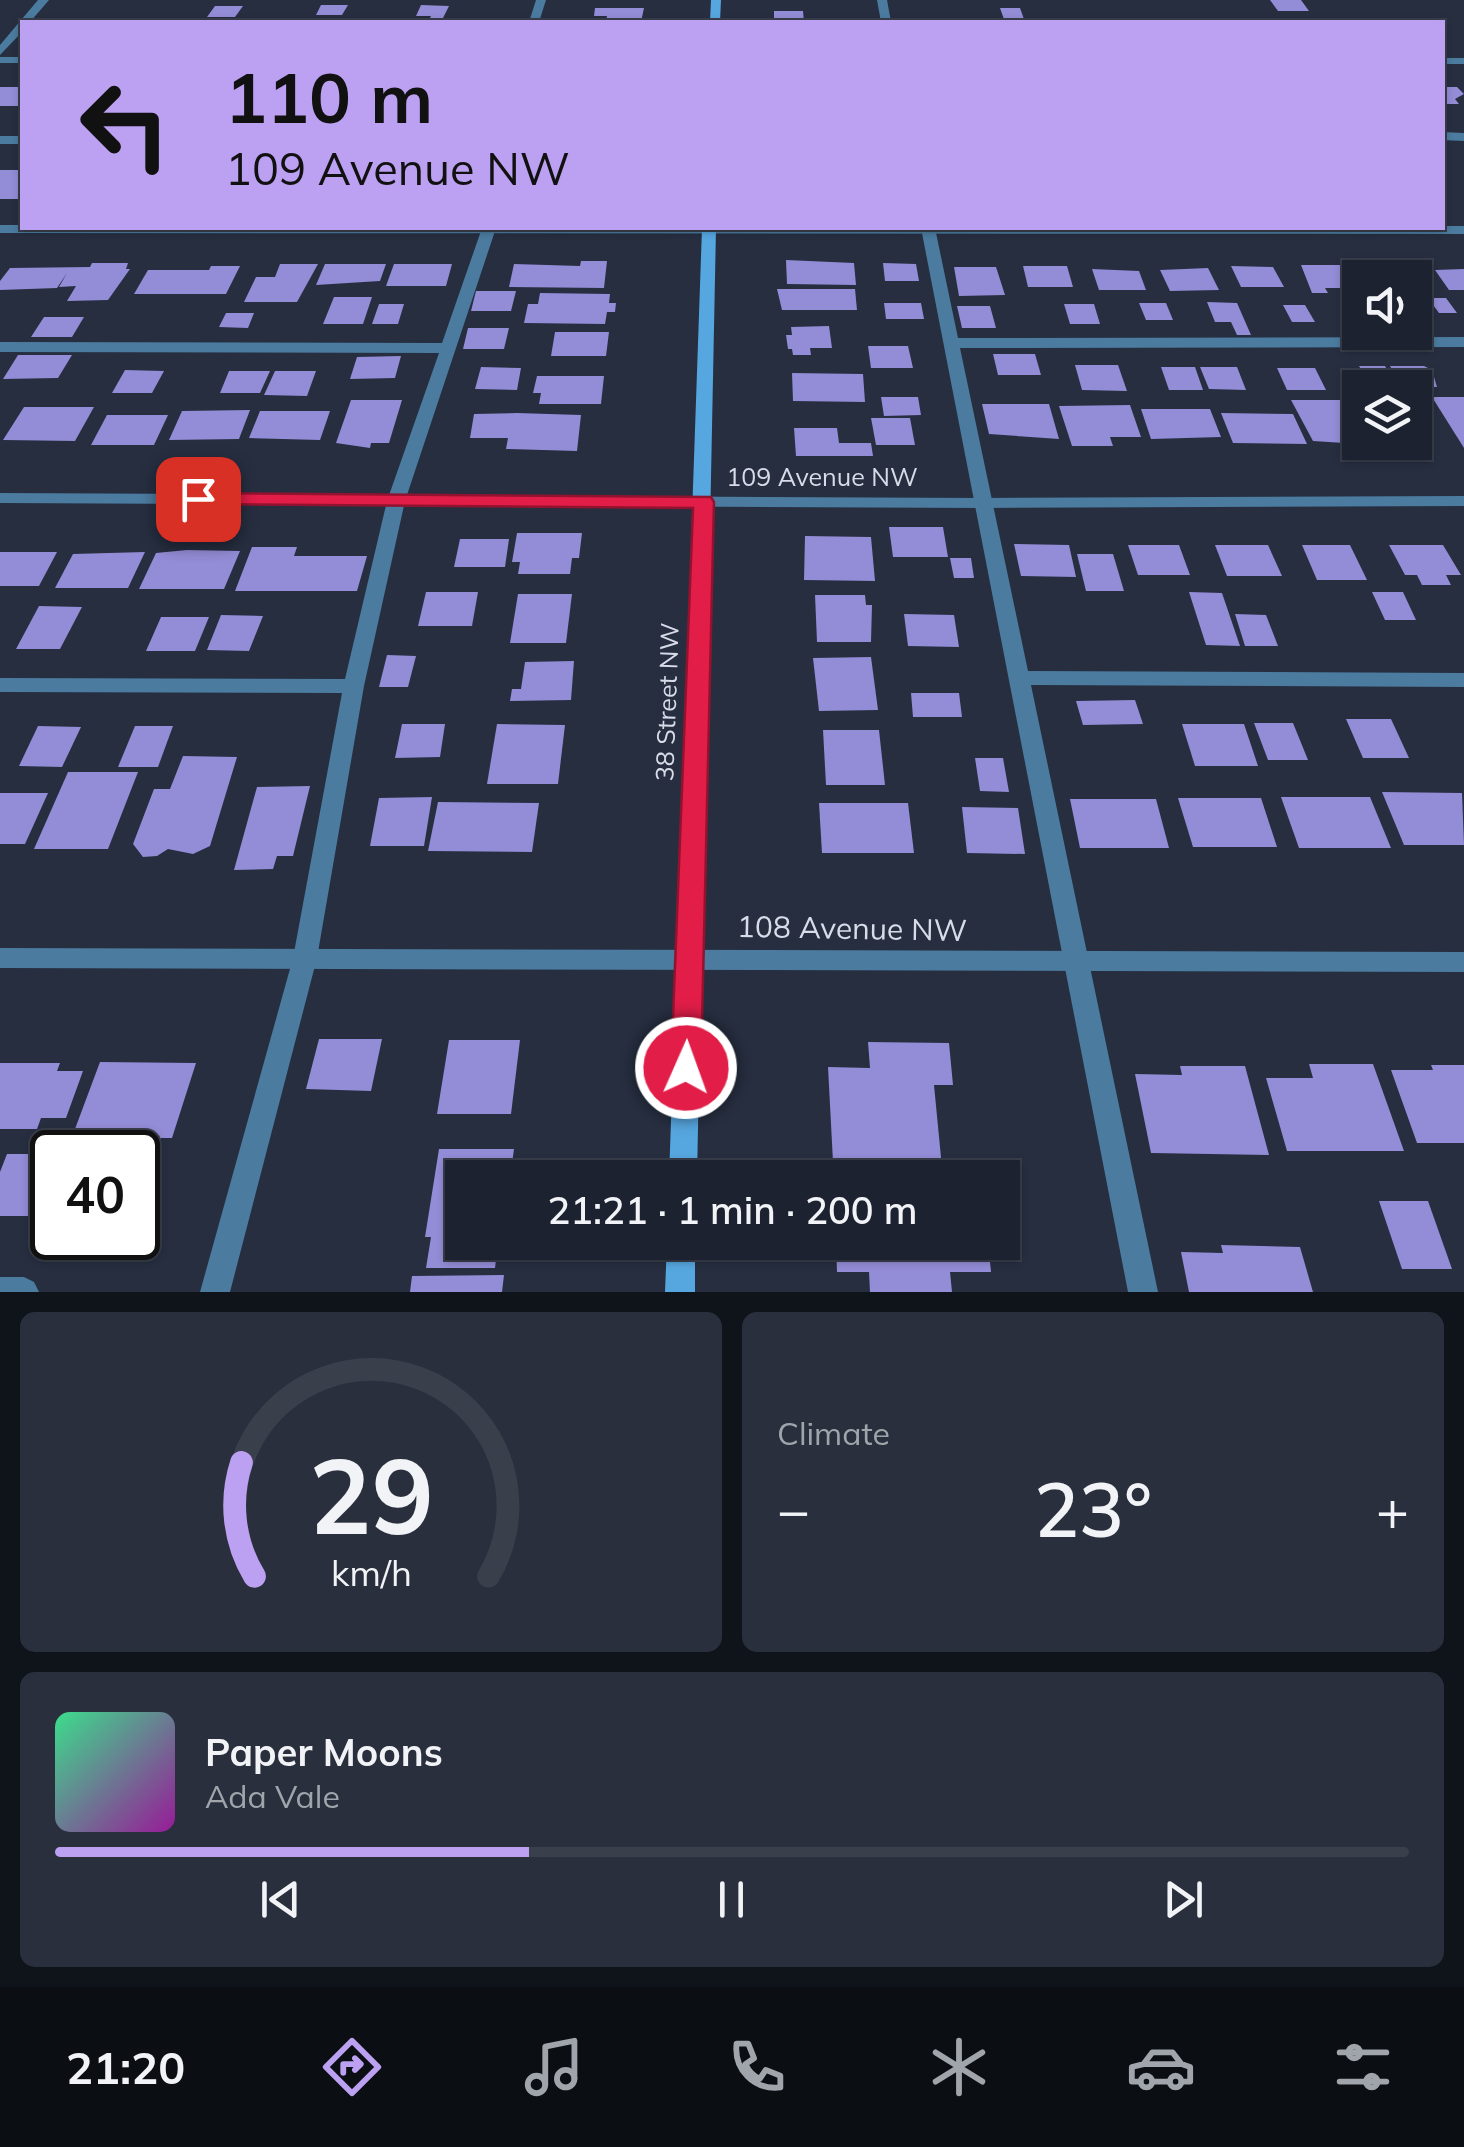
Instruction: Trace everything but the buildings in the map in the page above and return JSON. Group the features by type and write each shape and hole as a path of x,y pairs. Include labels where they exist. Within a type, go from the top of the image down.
{"street":[{"path":"27,20 44,0"},
{"path":"0,56 20,29"},
{"path":"215,1292 305,958 354,686 396,501 489,230"},
{"name":"38 Street NW","path":"683,1160 709,230"},
{"path":"1143,1292 928,230 1464,230"},
{"path":"951,342 1464,342"},
{"path":"0,347 448,348"},
{"name":"109 Avenue NW","path":"0,498 983,503 1464,500"},
{"path":"1019,678 1464,680"},
{"path":"0,685 354,686"},
{"name":"108 Avenue NW","path":"0,958 1077,964 1464,962"},
{"path":"680,1292 681,1260"},
{"path":"0,1292 24,1292"}],"route":[{"path":"198,499 704,502 686,1068"}]}
